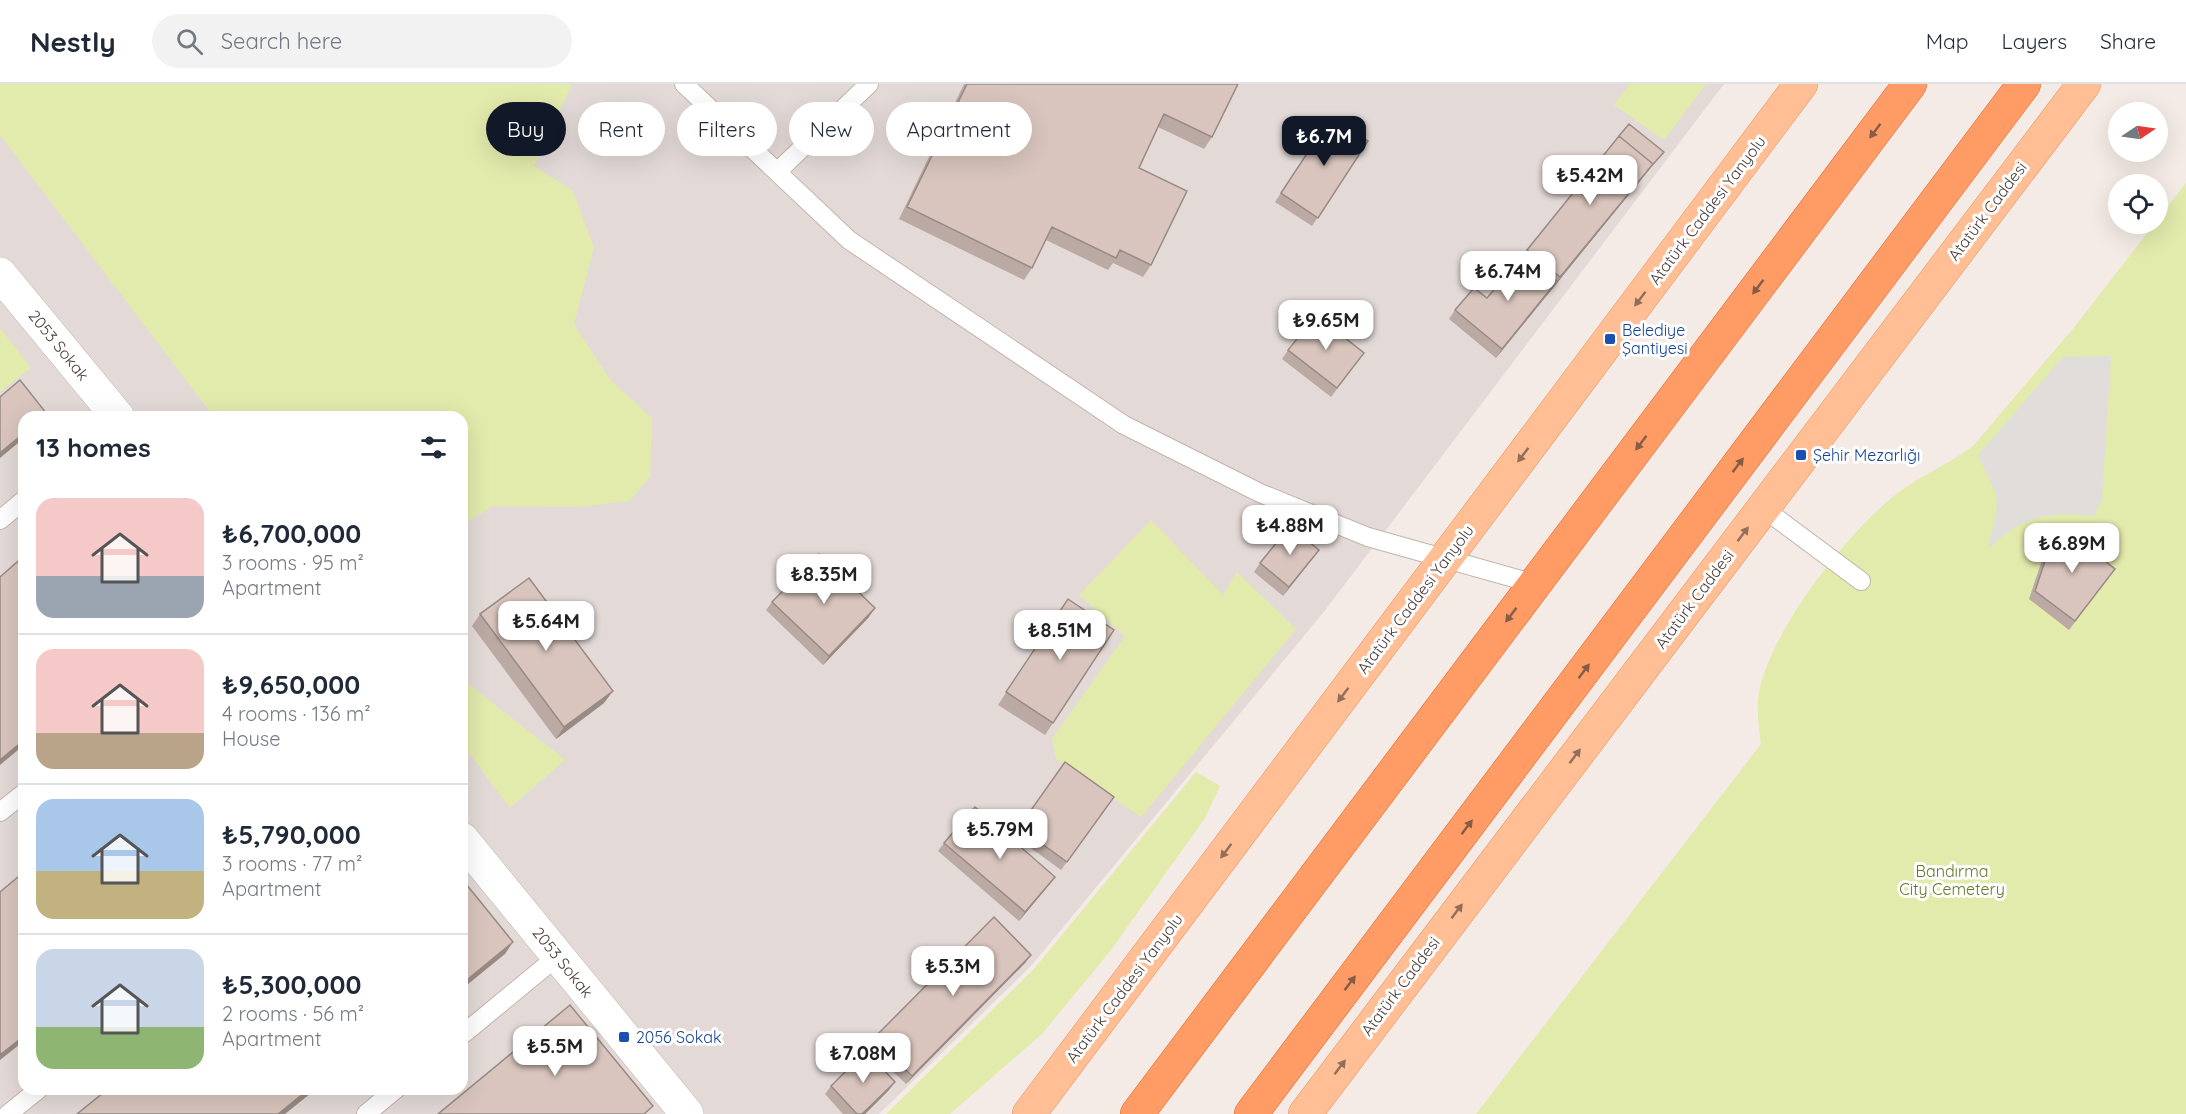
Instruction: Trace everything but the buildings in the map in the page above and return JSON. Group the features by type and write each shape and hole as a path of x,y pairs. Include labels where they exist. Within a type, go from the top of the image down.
{"highway":[{"path":"1137,1114 1910,84"},
{"path":"1251,1114 2024,84"}],"main road":[{"name":"Atatürk Caddesi Yanyolu","path":"1029,1114 1801,84"},
{"name":"Atatürk Caddesi","path":"1305,1114 2084,84"}],"street":[{"name":"2053 Sokak","path":"0,274 113,411"},
{"name":"2053 Sokak","path":"468,846 687,1114"}],"lane":[{"path":"684,84 849,240 1124,425 1270,497 1368,537 1446,557 1535,584"},
{"path":"778,171 869,84"},
{"path":"0,520 18,505"},
{"path":"1763,508 1861,581"},
{"path":"0,812 18,797"},
{"path":"468,1030 558,956"},
{"path":"8,1114 32,1095"},
{"path":"371,1102 384,1095"}],"shaded area":[{"path":"0,84 1724,84 1323,613 1031,966 879,1114 0,1114"},
{"path":"2111,356 2102,499 2094,516 2066,514 2041,516 2015,527 1988,548 1997,508 1996,494 1978,455 2063,357"}],"green space":[{"path":"0,84 572,84 564,102 486,102 486,156 539,156 534,166 573,191 594,248 574,324 611,381 652,418 650,477 629,501 577,507 493,506 468,521 468,411 209,411 0,135"},
{"path":"1629,84 1706,84 1664,140 1614,105"},
{"name":"Bandırma City Cemetery","path":"2186,183 2186,1114 1476,1114 1761,744 1758,704 1762,680 1771,656 1799,606 1836,555 1856,532 1895,495 1973,446 2076,325 2146,234 2168,234 2168,206"},
{"path":"0,328 31,368 0,392"},
{"path":"1151,520 1223,595 1237,572 1296,629 1141,817 1056,759 1052,739 1125,636 1079,595"},
{"path":"468,684 565,760 510,808 468,752"},
{"path":"1196,772 1220,786 1205,818 1111,950 1042,1034 950,1114 886,1114 1034,969"}],"place":[{"name":"Belediye Şantiyesi","path":"1610,339"},
{"name":"Şehir Mezarlığı","path":"1801,455"},
{"name":"2056 Sokak","path":"624,1037"}]}
